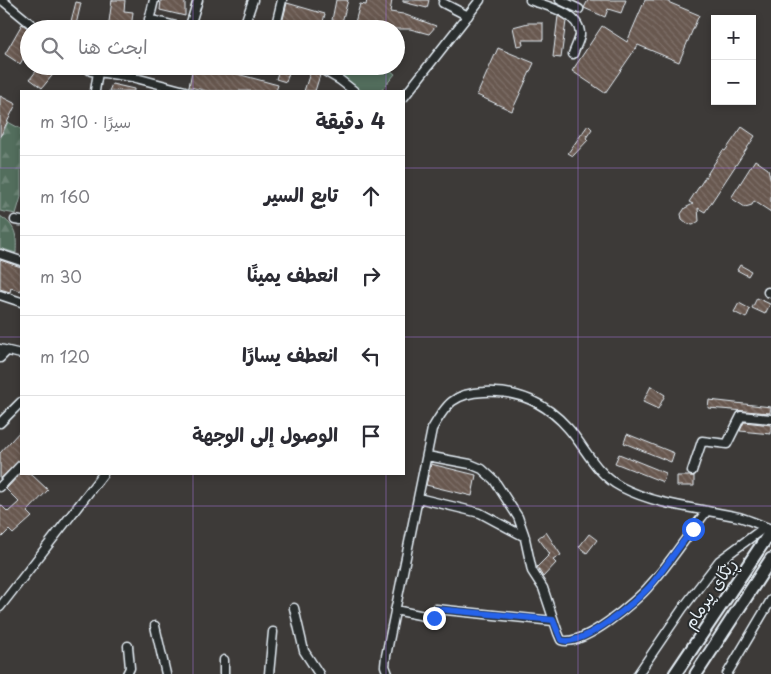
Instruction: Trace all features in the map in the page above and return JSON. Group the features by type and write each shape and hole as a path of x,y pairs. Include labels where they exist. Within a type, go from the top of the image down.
{"highway":[{"name":"ڕێگای پیرمام","path":"675,674 769,529"},
{"name":"ڕێگای پیرمام","path":"696,674 771,559"}],"street":[{"path":"2,0 27,20"},
{"path":"153,20 149,19 154,0"},
{"path":"191,20 198,0"},
{"path":"246,20 253,0"},
{"path":"277,20 282,0"},
{"path":"405,96 480,0"},
{"path":"530,0 555,9 572,18 578,27 580,36 573,54"},
{"path":"560,0 579,9"},
{"path":"443,3 468,16"},
{"path":"95,90 98,75"},
{"path":"118,75 181,90"},
{"path":"331,75 353,90"},
{"path":"0,254 20,261"},
{"path":"0,296 20,302"},
{"path":"0,358 4,350 20,353"},
{"path":"388,674 384,666 432,429 444,407 456,398 470,392 500,391 531,398 549,410 568,428 604,476 618,485 654,500 741,518 769,529"},
{"path":"0,423 20,403"},
{"path":"692,471 702,441 727,444 741,416 771,419"},
{"path":"427,456 470,464 489,474 518,517 525,537 532,571 543,588 561,640 566,642 572,642 592,632 631,604 651,585 707,511"},
{"path":"0,487 20,466"},
{"path":"0,607 102,475"},
{"path":"418,498 480,513 525,537"},
{"path":"638,674 682,608 719,560 769,529"},
{"path":"726,674 771,600"},
{"path":"294,608 304,651 319,674"},
{"path":"395,610 434,618 436,609 553,620"},
{"path":"154,626 166,674"},
{"path":"269,674 272,632"},
{"path":"127,674 130,668 128,646"},
{"path":"224,660 224,674"}],"green space":[{"path":"341,75 394,75 382,90 361,90"},
{"path":"8,122 20,128 20,200 16,214 0,211 0,139"},
{"path":"0,216 12,227 16,241 16,253 0,248"}],"building":[{"path":"112,0 125,0 124,11 133,12 132,20 109,20"},
{"path":"161,0 185,0 185,16 160,10"},
{"path":"336,0 348,0 343,20 332,20"},
{"path":"367,0 392,0 390,12 403,14 436,26 429,34 405,29 405,20 356,20 360,4 366,5"},
{"path":"403,0 429,0 427,8 403,2"},
{"path":"588,0 626,0 621,13 608,9 605,17 584,8"},
{"path":"645,0 663,0 699,15 679,62 638,45 605,93 572,71 602,26 627,42"},
{"path":"76,2 81,3 77,20 71,20"},
{"path":"287,3 325,14 323,20 283,20"},
{"path":"558,16 566,21 561,58 553,57"},
{"path":"528,23 543,23 543,40 522,40 523,45 517,46 513,27"},
{"path":"20,28 20,64 5,54"},
{"path":"498,48 534,63 512,111 477,95"},
{"path":"33,75 53,75 42,88 30,79"},
{"path":"191,75 241,75 278,85 276,90 203,90 189,87"},
{"path":"277,75 288,75 286,82 276,79"},
{"path":"309,75 320,75 315,90 304,90"},
{"path":"112,84 134,89 134,90 109,90"},
{"path":"0,96 16,104 0,137"},
{"path":"588,125 592,129 586,138 588,140 573,156 568,153"},
{"path":"742,127 755,136 705,212 698,208 699,221 693,225 688,224 682,219 681,214 685,208 693,204 689,202 723,150 725,151"},
{"path":"755,160 768,169 771,181 771,212 754,201 752,205 745,207 731,198"},
{"path":"0,260 20,267 20,291 11,288 10,292 0,289"},
{"path":"740,265 751,271 748,276 737,270"},
{"path":"757,298 770,304 765,314 752,308"},
{"path":"739,303 750,309 746,318 734,312"},
{"path":"651,386 665,395 658,409 643,402"},
{"path":"709,400 771,407 770,413 708,408"},
{"path":"744,422 771,425 771,434 740,431"},
{"path":"20,431 20,461 0,479 0,453"},
{"path":"627,434 674,453 671,462 624,443"},
{"path":"619,454 666,473 663,482 615,463"},
{"path":"431,464 476,475 472,496 426,485"},
{"path":"20,474 32,475 48,490 27,512 32,517 13,534 9,530 0,539 0,504 8,512 19,502 6,489"},
{"path":"677,476 694,476 694,486 677,486"},
{"path":"546,532 561,555 553,560 556,563 543,577 537,567 550,554 538,538"},
{"path":"589,534 597,540 587,553 579,547"}],"route":[{"path":"434,618 436,609 553,620 561,640 572,642 581,639 641,595 651,585 693,529"}]}
